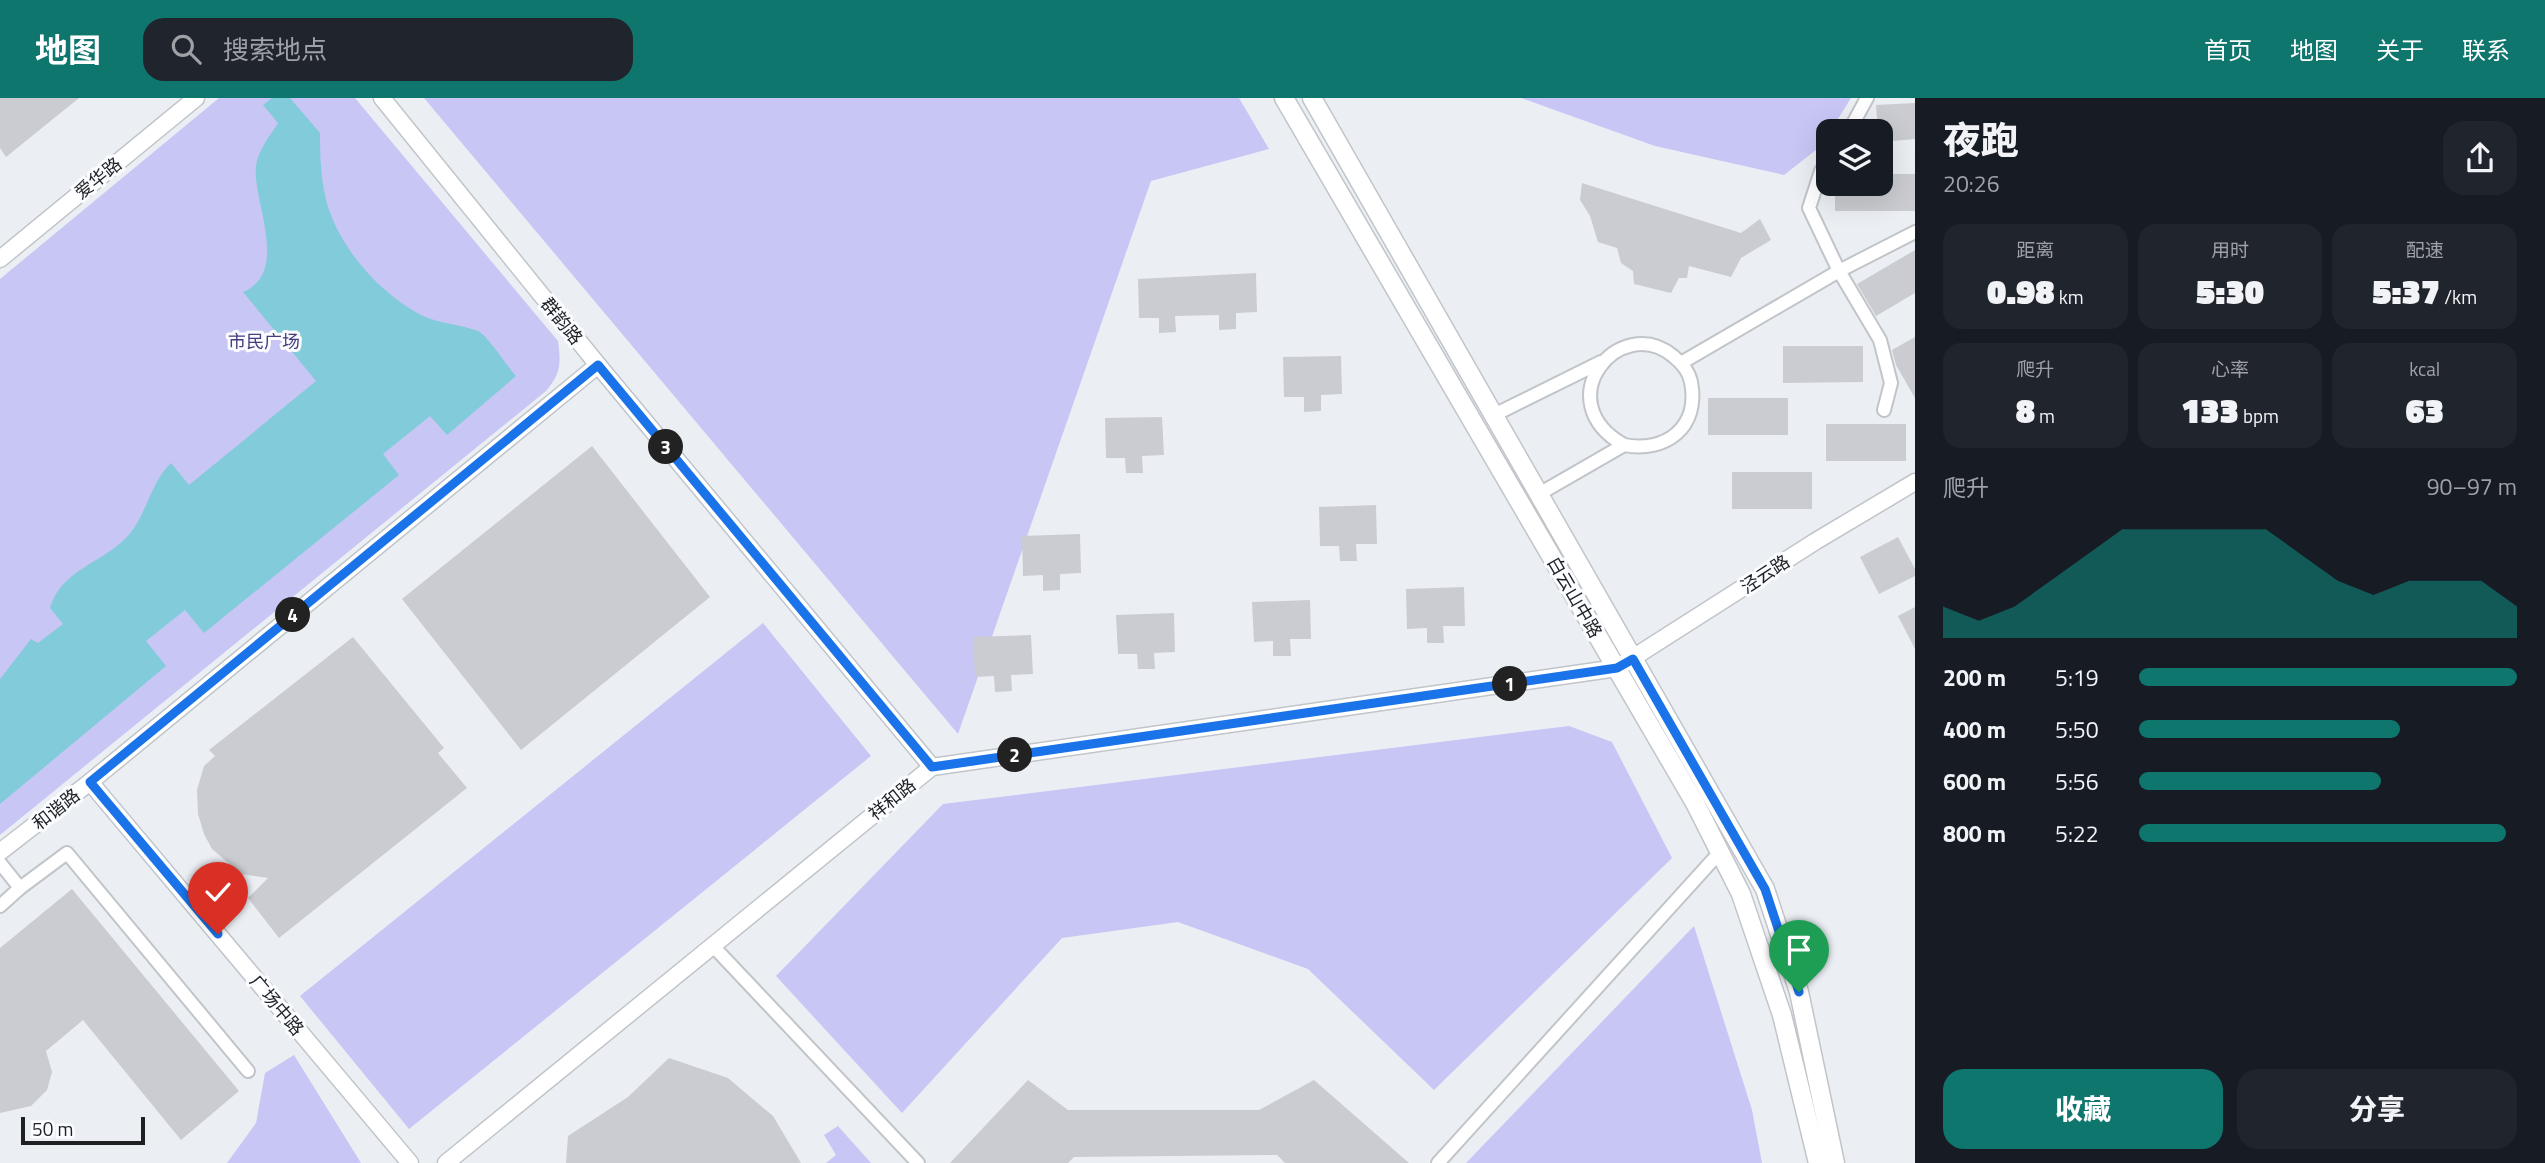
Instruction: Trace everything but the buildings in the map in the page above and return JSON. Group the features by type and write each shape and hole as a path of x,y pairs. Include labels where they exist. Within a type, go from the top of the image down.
{"main road":[{"name":"白云山中路","path":"1284,98 1617,668 1695,803 1720,852 1741,894 1783,1015 1818,1163"},
{"name":"白云山中路","path":"1312,98 1765,889 1799,992 1835,1163"}],"street":[{"name":"爱华路","path":"0,259 196,98"},
{"name":"群韵路","path":"383,98 598,365 932,767"},
{"path":"1856,119 1867,98"},
{"path":"1816,186 1809,208 1839,271 1880,340 1891,383 1884,410"},
{"path":"1681,363 1839,271 1915,232"},
{"path":"1494,415 1604,360 1618,350 1635,345 1652,345 1668,352 1681,363 1690,377 1692,410 1684,426 1672,438 1657,445 1640,448 1623,444 1609,436 1597,423 1591,407 1590,390 1595,374 1604,360"},
{"name":"和谐路","path":"0,852 90,782 598,365"},
{"path":"1539,494 1623,444"},
{"name":"泾云路","path":"1617,668 1815,541 1915,482"},
{"name":"祥和路","path":"446,1163 932,767 1617,668"},
{"name":"广场中路","path":"90,782 410,1163"},
{"path":"1438,1163 1720,852"},
{"path":"0,906 67,853 248,1071"},
{"path":"0,863 20,888"},
{"path":"713,946 918,1163"}],"green space":[{"name":"市民广场","path":"219,98 355,98 558,341 557,373 546,391 0,835 0,279"},
{"path":"424,98 1239,98 1269,149 1151,181 958,734"},
{"path":"1521,98 1851,98 1838,119 1816,119 1816,150 1784,175 1655,146"},
{"path":"763,623 871,756 409,1129 300,996"},
{"path":"1569,726 1612,742 1672,858 1434,1090 1308,969 1178,922 1062,938 902,1113 776,976 943,804"},
{"path":"1694,926 1752,1110 1762,1163 1466,1163"},
{"path":"294,1055 361,1163 227,1163 256,1123 265,1073"},
{"path":"838,1126 871,1163 826,1163 836,1155 824,1135"}],"shaded area":[{"path":"272,98 290,98 320,133 322,180 328,207 343,240 365,270 391,295 421,315 478,331 516,376 447,435 430,416 383,454 399,475 204,633 185,610 146,641 166,666 0,804 0,679 31,639 38,643 63,624 50,608 55,595 72,576 125,539 171,463 189,485 316,381 243,292 257,282 265,269 266,235 256,181 256,166 262,149 278,123 263,105"}],"route":[{"path":"218,934 90,782 598,365 932,767 1617,668 1633,659 1765,889 1799,992"}]}
